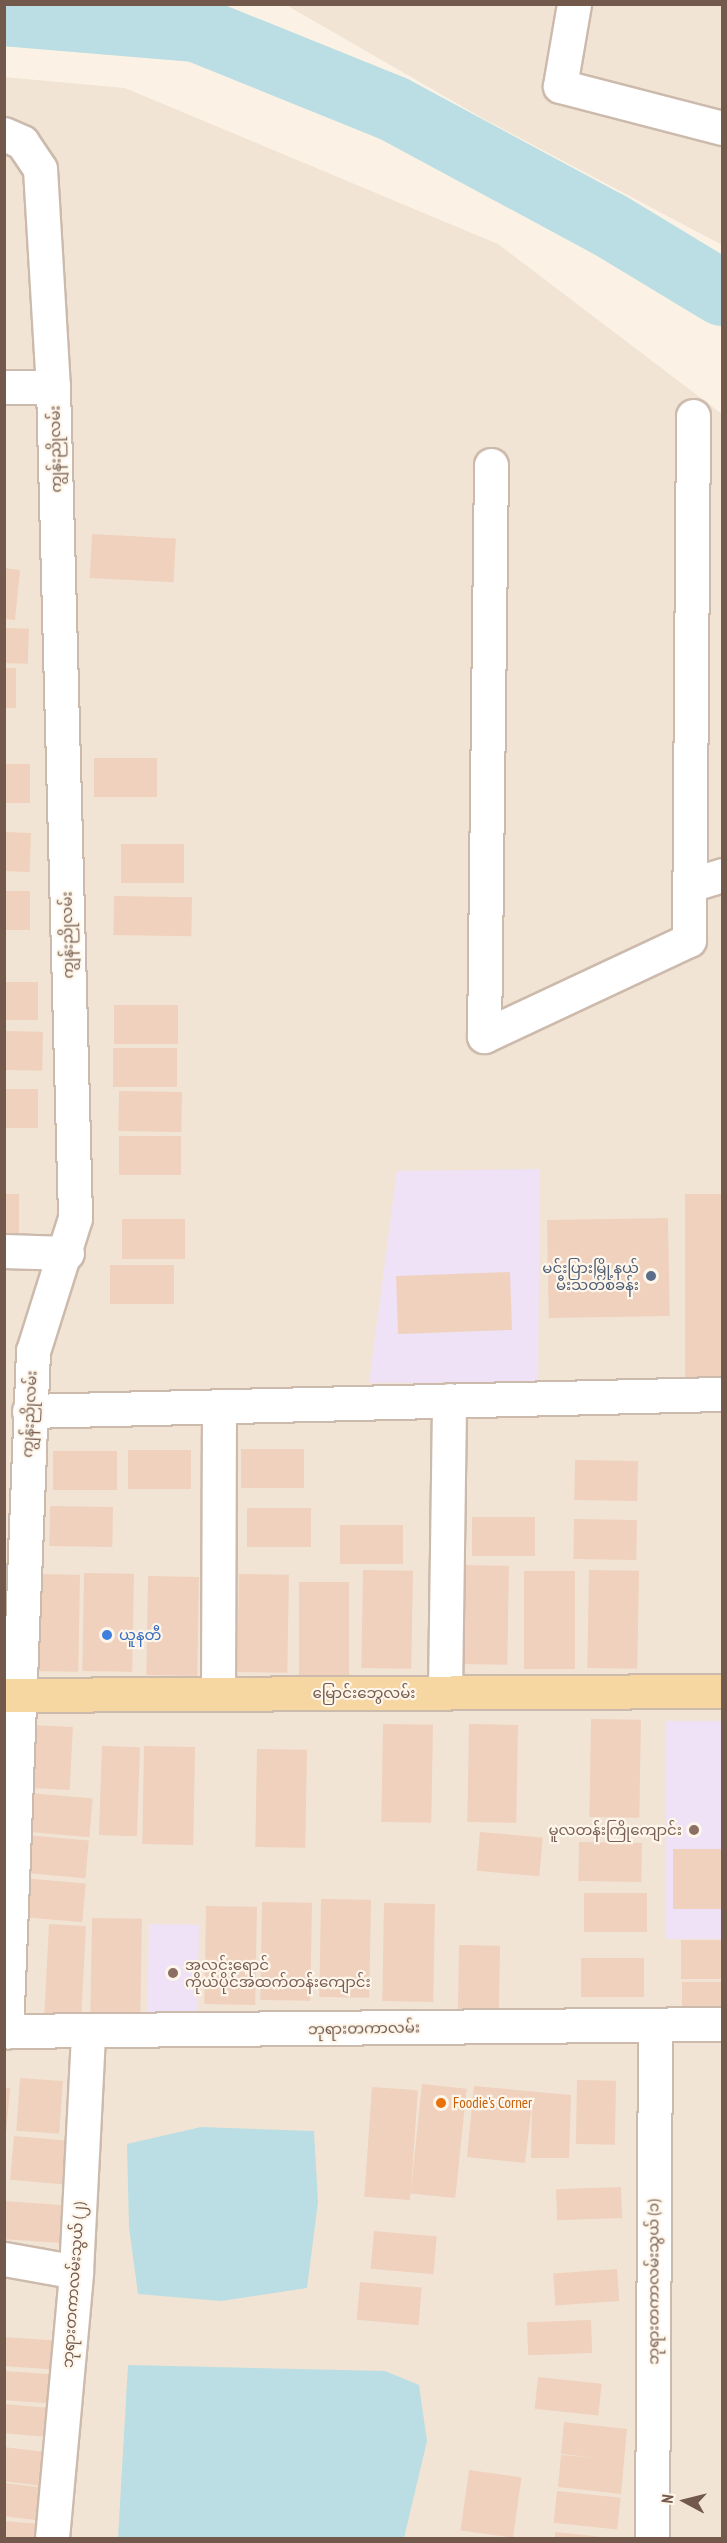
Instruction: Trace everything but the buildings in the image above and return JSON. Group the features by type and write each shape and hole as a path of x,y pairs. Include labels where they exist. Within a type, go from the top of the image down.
{"main road":[{"name":"မြောင်းဘွေလမ်း","path":"11,1695 723,1691"}],"street":[{"path":"574,4 560,86 723,128"},
{"name":"ကျွန်းညိုလမ်း","path":"4,134 22,142 40,169 53,387 75,1218 67,1253 33,1351 11,1695 5,2031"},
{"path":"4,387 53,387"},
{"path":"491,465 484,1036 689,940 693,416"},
{"path":"690,885 723,875"},
{"path":"4,1251 67,1253"},
{"path":"29,1411 723,1394"},
{"path":"445,1692 449,1401"},
{"path":"218,1694 219,1406"},
{"name":"ဘုရားတကာလမ်း","path":"5,2031 723,2024"},
{"name":"ဘုရားတကာလမ်းသွယ် (၁)","path":"652,2538 655,2025"},
{"name":"ဘုရားတကာလမ်းသွယ် (၂)","path":"52,2538 76,2272 88,2031"},
{"path":"4,2259 76,2272"}],"shaded area":[{"path":"286,5 722,5 722,245 484,119"},
{"path":"4,77 125,88 498,244 722,414 722,2538 5,2538"},
{"path":"540,1169 538,1382 369,1383 397,1171"},
{"name":"မူလတန်းကြိုကျောင်း","path":"666,1721 722,1721 722,1939 666,1939"},
{"name":"အလင်းရောင် ကိုယ်ပိုင်အထက်တန်းကျောင်း","path":"149,1924 199,1925 197,2023 147,2022"}],"water":[{"path":"201,2127 314,2131 318,2202 307,2288 221,2301 138,2294 129,2227 127,2144"},
{"path":"128,2365 385,2371 419,2385 427,2441 404,2538 118,2538"}],"waterway":[{"path":"4,13 196,29 394,109 608,224 722,293"}],"place":[{"name":"မင်းပြားမြို့နယ် မီးသတ်စခန်း","path":"651,1276"},
{"name":"ယူနတီ","path":"107,1635"},
{"name":"မူလတန်းကြိုကျောင်း","path":"694,1830"},
{"name":"အလင်းရောင် ကိုယ်ပိုင်အထက်တန်းကျောင်း","path":"173,1973"},
{"name":"Foodie's Corner","path":"441,2103"}]}
